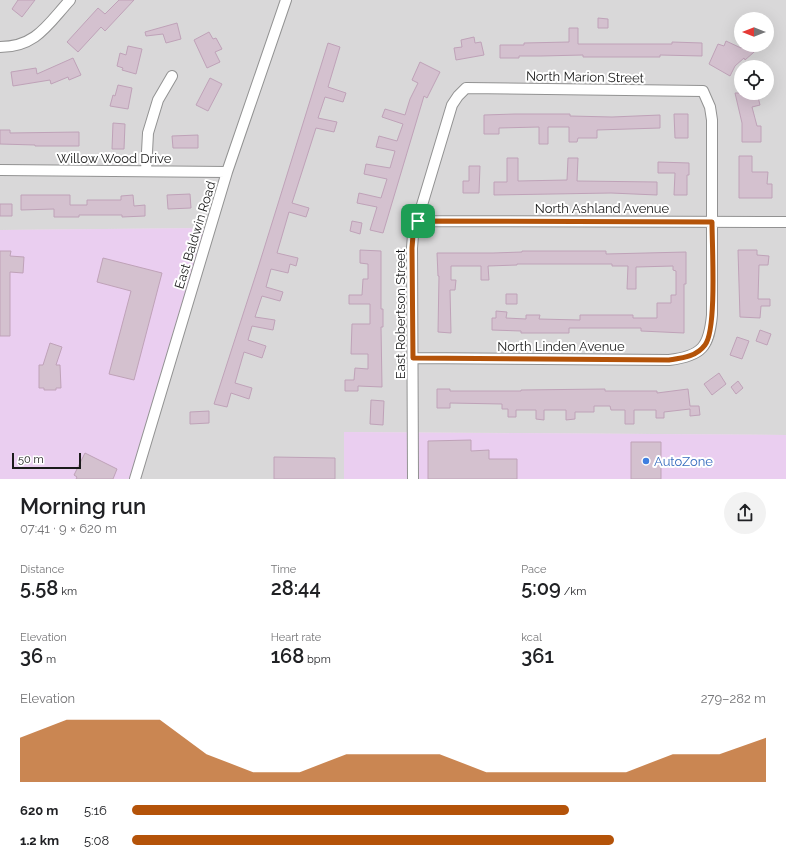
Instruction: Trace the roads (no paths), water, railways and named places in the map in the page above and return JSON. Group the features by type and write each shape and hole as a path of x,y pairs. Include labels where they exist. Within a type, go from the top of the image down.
{"street":[{"path":"0,47 11,47 29,42 42,32 70,0"},
{"name":"East Baldwin Road","path":"135,479 228,172 286,0"},
{"path":"146,171 148,133 158,100 172,76"},
{"name":"North Marion Street","path":"466,88 703,91 710,107 712,120 712,222"},
{"name":"East Robertson Street","path":"413,479 413,235 452,105 466,88"},
{"name":"Willow Wood Drive","path":"0,170 228,172"},
{"name":"North Ashland Avenue","path":"418,221 786,222"},
{"name":"North Linden Avenue","path":"413,358 669,360 695,354 705,345 711,331 712,222"}],"place":[{"name":"AutoZone","path":"646,461"}]}
